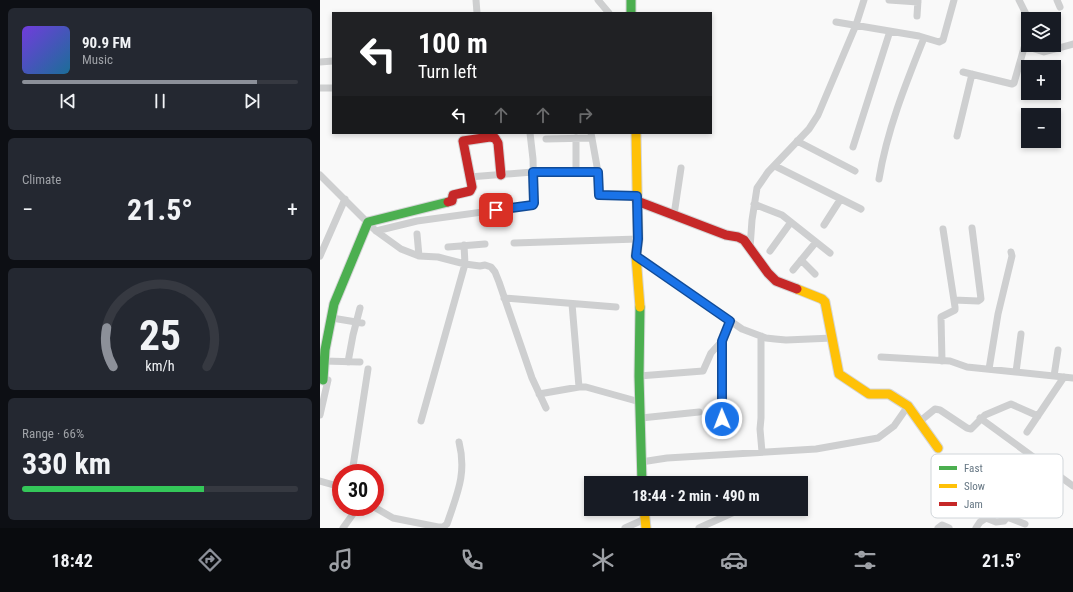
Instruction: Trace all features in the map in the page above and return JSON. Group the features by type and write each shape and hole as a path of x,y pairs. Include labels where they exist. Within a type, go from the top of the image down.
{"street":[{"path":"476,0 477,12"},
{"path":"598,0 608,12"},
{"path":"631,0 631,12"},
{"path":"750,248 757,188 768,172 809,129 818,115 856,25 864,0"},
{"path":"889,0 918,1 916,16"},
{"path":"836,22 890,31 939,42 943,40 954,0"},
{"path":"1019,0 1025,12"},
{"path":"1057,0 1060,7"},
{"path":"853,147 890,31"},
{"path":"879,179 881,166 901,97 924,38"},
{"path":"1061,47 1073,44"},
{"path":"963,72 1012,84 1014,83 1023,52"},
{"path":"320,62 332,61"},
{"path":"958,136 972,74"},
{"path":"320,88 332,88"},
{"path":"376,231 417,221 533,205 533,172 530,134"},
{"path":"636,134 638,239 636,256 640,314 639,376 642,476"},
{"path":"546,139 591,136 598,172 599,195 637,198 674,215 726,235 738,237 744,240 768,273 776,281 822,299 825,302 839,374 869,394 889,394 908,406 938,448"},
{"path":"368,222 452,201 453,195 470,191 472,187 463,141 490,137 495,138 498,143 501,175"},
{"path":"576,138 576,171"},
{"path":"797,141 855,171"},
{"path":"775,166 840,200 861,209"},
{"path":"674,215 681,168"},
{"path":"469,177 533,172 598,172"},
{"path":"320,175 376,231 401,250 419,256 438,257 465,264 480,266 485,265 491,267 495,272 532,378 546,408"},
{"path":"320,256 345,200"},
{"path":"824,225 840,200"},
{"path":"754,204 772,210 791,222 830,253"},
{"path":"320,415 328,380 322,380 324,361 337,296 368,222"},
{"path":"770,251 791,222"},
{"path":"954,300 978,301 981,299 972,228"},
{"path":"942,360 942,317 955,310 944,229"},
{"path":"417,234 419,256"},
{"path":"514,243 638,239"},
{"path":"793,270 816,242"},
{"path":"448,247 485,244"},
{"path":"421,421 465,264 464,246"},
{"path":"989,369 998,314 1012,256 1011,252"},
{"path":"636,256 742,329 761,336 786,340 833,338"},
{"path":"801,260 815,274"},
{"path":"504,298 616,307"},
{"path":"572,304 579,387"},
{"path":"348,362 359,322 360,308"},
{"path":"332,318 359,322"},
{"path":"639,376 703,371 711,353 722,341 730,321"},
{"path":"1016,372 1022,334"},
{"path":"761,336 760,429 762,452"},
{"path":"722,341 722,428"},
{"path":"1054,376 1058,350"},
{"path":"881,357 942,360 967,367 1073,378"},
{"path":"324,361 360,362"},
{"path":"353,464 368,369"},
{"path":"1027,432 1064,377"},
{"path":"539,394 586,387 640,402"},
{"path":"920,422 935,409 940,410 967,428 971,428 980,418 985,415 1012,404 1038,416"},
{"path":"641,462 667,458 816,449 878,438 894,426 908,406"},
{"path":"641,418 699,412"},
{"path":"980,418 1028,454"},
{"path":"384,513 408,525 443,527 446,524 460,486 463,462 459,442"},
{"path":"1063,479 1073,486"},
{"path":"320,481 332,484"},
{"path":"344,528 352,516"},
{"path":"699,528 726,516"},
{"path":"976,528 986,518 996,522 1002,522 1006,518"},
{"path":"1010,518 1025,524"},
{"path":"625,528 646,523"},
{"path":"938,528 942,525 949,528"}],"traffic: fast":[{"path":"631,0 631,12"},
{"path":"323,380 325,350 334,304 368,222 448,202"},
{"path":"640,307 639,376 642,476"}],"traffic: slow":[{"path":"636,134 638,239 636,256 640,307"},
{"path":"797,289 822,299 825,302 839,374 869,394 889,394 908,406 938,448"},
{"path":"645,516 646,528"}],"traffic: jam":[{"path":"448,202 452,201 453,195 470,191 472,187 463,141 490,137 495,138 498,143 501,175"},
{"path":"637,201 726,235 738,237 744,240 768,273 776,281 797,289"}],"route":[{"path":"496,210 533,205 533,172 598,172 599,195 637,196 638,239 636,256 730,321 722,341 722,419"}]}
